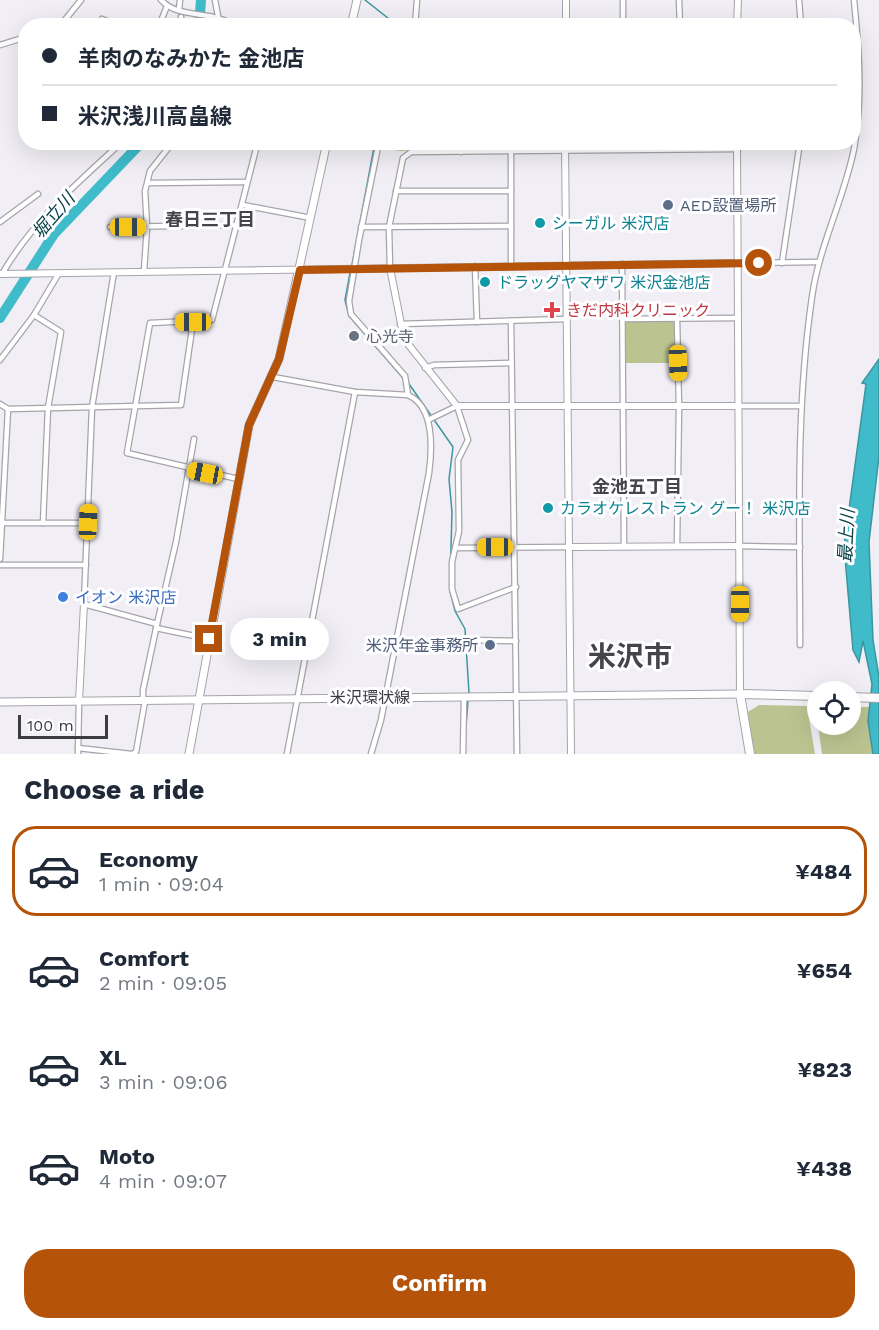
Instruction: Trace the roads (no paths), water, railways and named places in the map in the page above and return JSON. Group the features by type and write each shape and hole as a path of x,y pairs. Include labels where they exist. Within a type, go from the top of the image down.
{"main road":[{"path":"353,18 357,0"},
{"path":"189,754 249,425 273,378 300,270 325,150"},
{"path":"750,754 740,694 807,696"},
{"name":"米沢環状線","path":"0,702 385,696 572,697 740,694"},
{"path":"861,697 879,698"}],"street":[{"path":"66,18 81,0"},
{"path":"162,0 167,6 181,13 221,18"},
{"path":"180,0 181,18"},
{"path":"215,0 218,16"},
{"path":"416,18 417,0"},
{"path":"566,0 566,18"},
{"path":"623,0 623,18"},
{"path":"679,0 680,18"},
{"path":"737,18 738,0"},
{"path":"799,0 800,18"},
{"path":"854,0 856,18"},
{"path":"162,18 167,6"},
{"path":"0,45 18,39"},
{"path":"3,274 34,226 113,150"},
{"path":"144,271 147,227 146,191 150,171 167,150"},
{"path":"238,479 188,470 127,453 150,323 212,320 256,150"},
{"path":"377,150 361,227 349,301 351,314 405,376 408,395"},
{"path":"516,587 458,609 452,589 452,562 459,531 458,460 468,440 457,406 404,339 390,268 389,227 403,158 411,152 522,150"},
{"path":"566,150 565,265 569,406 571,754"},
{"path":"737,150 740,694"},
{"path":"782,263 799,150"},
{"path":"800,645 800,406 819,262 854,150"},
{"path":"511,151 511,266"},
{"path":"148,183 248,182"},
{"path":"396,191 511,191"},
{"path":"0,222 38,194"},
{"path":"243,205 310,218"},
{"path":"110,227 238,225"},
{"path":"361,227 511,226"},
{"path":"3,274 819,262"},
{"path":"622,264 624,547"},
{"path":"474,266 477,322"},
{"path":"114,272 92,407 78,751 132,754 136,752 144,701 143,690 176,542 194,439"},
{"path":"0,360 34,315 59,273"},
{"path":"34,315 60,332 48,408 43,523"},
{"path":"622,319 737,318"},
{"path":"400,324 566,319"},
{"path":"677,319 678,546"},
{"path":"511,321 517,754"},
{"path":"0,404 8,409 181,405 193,322"},
{"path":"425,368 434,365 511,363"},
{"path":"273,378 355,392 408,395 413,397 428,420 431,435 429,473 385,696 371,754"},
{"path":"287,754 355,392"},
{"path":"428,420 457,406 800,406"},
{"path":"0,559 2,449 8,409"},
{"path":"1,523 88,522"},
{"path":"455,548 800,547"},
{"path":"0,565 86,565"},
{"path":"84,604 209,639"},
{"path":"468,640 516,640"},
{"path":"464,696 464,754"}],"water":[{"name":"最上川","path":"879,359 879,456 869,542 873,640 879,677 879,754 873,754 868,721 872,684 863,641 859,662 853,650 844,546 866,384 862,383"}],"waterway":[{"name":"堀立川","path":"200,18 201,0"},
{"path":"365,0 388,18"},
{"name":"堀立川","path":"0,318 54,234 134,150"},
{"path":"352,265 374,150"},
{"path":"350,273 345,300 349,316 403,378"},
{"path":"407,381 453,447 449,479 452,512 450,583"},
{"path":"450,591 455,611 465,629 469,693"},
{"path":"466,726 468,701"}],"place":[{"name":"AED設置場所","path":"668,205"},
{"name":"シーガル 米沢店","path":"540,223"},
{"name":"ドラッグヤマザワ 米沢金池店","path":"485,282"},
{"name":"きだ内科クリニック","path":"552,310"},
{"name":"心光寺","path":"354,336"},
{"name":"カラオケレストラン グー！ 米沢店","path":"548,508"},
{"name":"イオン 米沢店","path":"63,597"},
{"name":"米沢年金事務所","path":"490,645"}],"district":[{"name":"春日三丁目","path":"210,219"},
{"name":"金池五丁目","path":"637,486"},
{"name":"米沢市","path":"630,656"}]}
